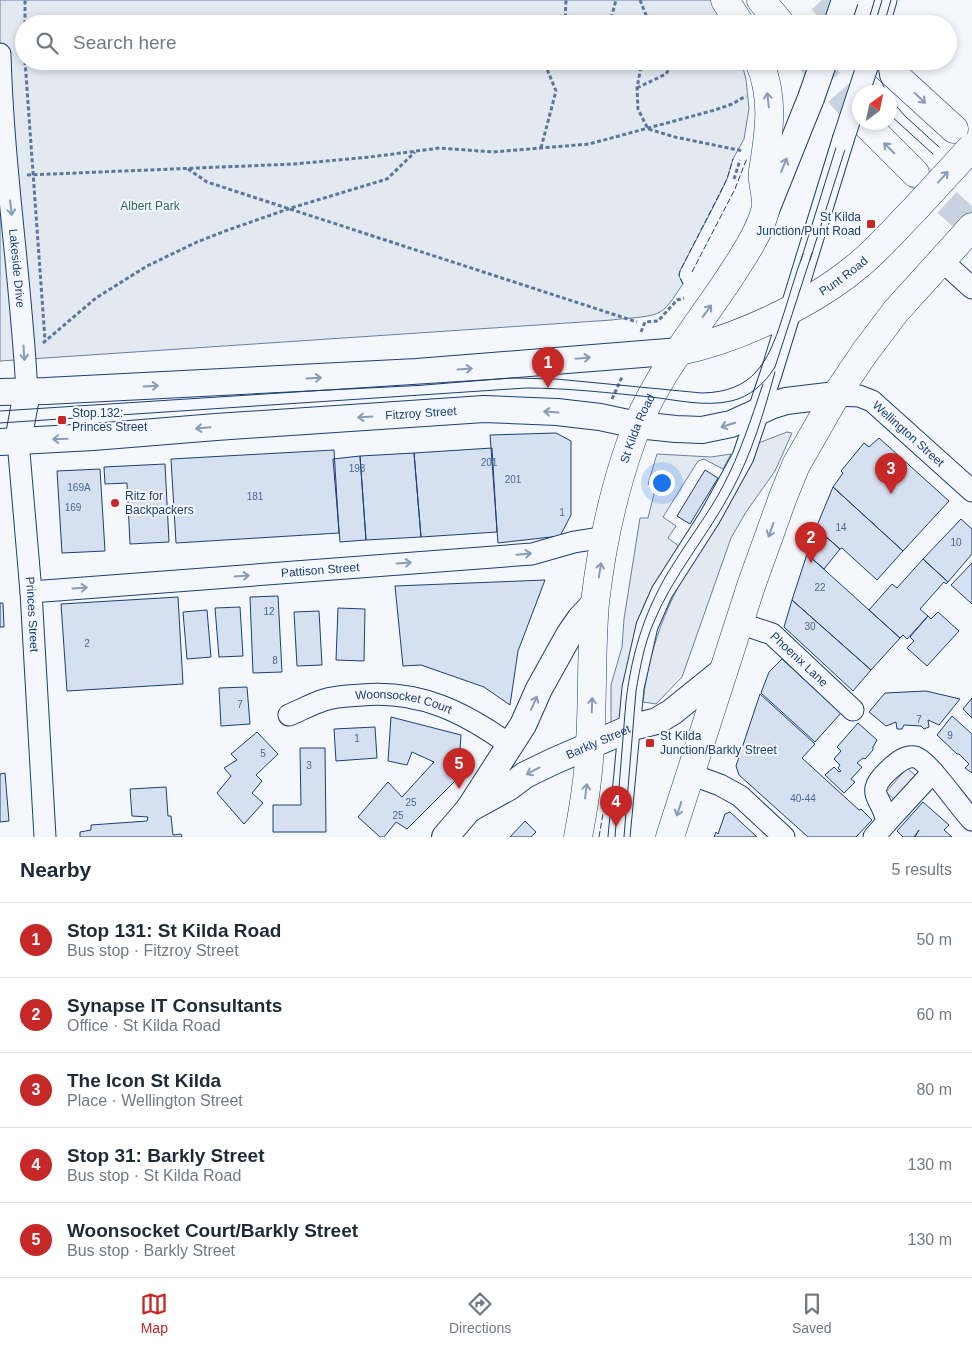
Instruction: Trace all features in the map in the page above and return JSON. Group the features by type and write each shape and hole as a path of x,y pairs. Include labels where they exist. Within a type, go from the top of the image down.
{"highway":[{"path":"725,0 734,15"},
{"path":"761,0 773,15"},
{"path":"762,70 767,87 769,108 769,140 762,174 766,210"},
{"path":"884,70 963,138"},
{"path":"872,130 915,173"},
{"name":"Punt Road","path":"680,351 710,344 790,310 825,290 857,267 915,209 963,138"},
{"name":"St Kilda Road","path":"578,837 586,794 590,744 595,603 606,537 618,483 637,425 654,388 738,265 754,238 766,210"},
{"path":"670,837 739,623 771,529 796,465 836,395 865,352 896,311 956,244"}],"main road":[{"path":"840,15 845,0"},
{"name":"St Kilda Road","path":"766,210 821,70"},
{"path":"0,392 417,372 680,351"},
{"name":"Princes Street","path":"9,441 27,392"},
{"name":"Fitzroy Street","path":"9,441 93,437 484,409 556,412 600,417 637,425 676,429 712,429 739,422 772,405 794,399 836,395"},
{"path":"0,399 8,422 9,441"},
{"name":"Barkly Street","path":"444,837 469,809 523,725 539,689 568,635 595,603"},
{"name":"Barkly Street","path":"469,809 532,772 590,744 629,729 657,721 672,712 723,671"}],"street":[{"path":"882,15 886,0"},
{"name":"Lakeside Drive","path":"0,54 7,176 17,259 27,392"},
{"path":"619,837 633,688 647,626 662,592 732,479 743,457 843,140 874,70"},
{"path":"956,244 972,288"},
{"name":"Wellington Street","path":"836,395 859,396 872,401 972,492"},
{"name":"Princes Street","path":"9,441 31,592 45,837"},
{"name":"Pattison Street","path":"31,592 532,554 574,542 606,537"},
{"name":"Phoenix Lane","path":"739,623 772,634 853,710"},
{"name":"Woonsocket Court","path":"289,715 325,700 370,694 396,694 419,698 441,705 469,719 510,745"},
{"path":"880,829 884,812 876,798 875,790 887,771 904,758 913,756 922,760 972,820"},
{"path":"880,829 933,772"},
{"path":"690,774 720,785 740,796 784,837"}],"path":[{"path":"25,15 26,0"},
{"path":"565,15 566,0"},
{"path":"612,15 616,0"},
{"path":"640,0 646,15"},
{"path":"26,70 45,341"},
{"path":"541,148 556,91 547,70"},
{"path":"640,70 637,88 638,109 648,129 675,137 743,151"},
{"path":"637,88 666,74 668,70"},
{"path":"24,175 294,164 440,148 493,152 589,144 715,110 749,95"},
{"path":"38,347 96,298 147,266 197,242 290,208 387,179 415,151"},
{"path":"734,179 741,157"},
{"path":"188,169 207,182 637,322"},
{"path":"641,332 645,322 658,320 678,300 684,298"},
{"path":"614,396 621,380"}],"green space":[{"name":"Albert Park","path":"0,0 711,0 720,15 15,15 15,70 744,70 749,109 744,139 733,159 727,179 680,271 679,276 683,284 667,306 656,314 612,320 0,361"},
{"path":"787,432 792,433 775,471 746,512 731,538 682,677 656,704 643,702 646,679 657,636 673,597 693,558 756,444"},
{"path":"657,454 711,457 731,454 723,469 704,459 698,461 663,517 676,526 668,538 680,547 625,717 611,723 611,685 622,647 624,619 640,518 648,518 656,486 648,484"}],"shaded area":[{"path":"907,768 923,782 902,806 886,792"}],"building":[{"path":"556,433 571,441 571,515 560,536 498,543 490,435"},
{"path":"879,438 949,501 903,551 833,487 843,473 841,471 864,443 869,447"},
{"path":"492,448 497,532 421,537 414,453"},
{"path":"334,450 339,533 176,543 171,459"},
{"path":"414,453 421,537 366,540 360,456"},
{"path":"360,456 366,540 340,542 333,459"},
{"path":"165,464 169,542 130,544 127,483 105,484 104,467"},
{"path":"100,469 105,551 62,553 57,471"},
{"path":"705,470 718,478 690,524 677,516"},
{"path":"833,487 903,551 877,580 842,548 840,549 816,528"},
{"path":"961,519 972,529 972,554 948,582 923,559"},
{"path":"816,528 840,549 824,569 807,554"},
{"path":"807,554 900,638 871,670 792,600"},
{"path":"923,559 948,582 946,584 944,582 920,609 928,616 907,639 903,635 900,638 869,610 892,584 897,588"},
{"path":"972,563 972,604 951,585"},
{"path":"545,580 518,651 510,705 484,687 421,665 403,666 395,586"},
{"path":"278,596 282,672 253,673 250,597"},
{"path":"178,597 183,684 67,691 61,604"},
{"path":"792,600 871,670 853,691 784,627"},
{"path":"0,603 3,603 4,627 0,627"},
{"path":"240,607 243,656 219,657 215,608"},
{"path":"338,608 365,609 364,661 336,660"},
{"path":"207,610 211,657 187,659 183,612"},
{"path":"319,611 322,665 297,666 294,612"},
{"path":"938,612 959,631 927,666 907,648 914,641 910,637 928,616 931,619"},
{"path":"782,659 841,713 815,742 761,693 769,672"},
{"path":"247,687 250,724 221,726 219,688"},
{"path":"926,691 960,699 939,725 928,720 929,727 924,729 921,726 904,725 902,729 897,729 896,722 886,726 869,712 885,693"},
{"path":"760,694 815,744 802,758 872,820 856,837 808,837 739,775 736,766"},
{"path":"972,698 972,718 963,709"},
{"path":"952,716 972,734 972,773 965,768 969,764 937,735"},
{"path":"391,717 461,735 458,778 407,829 396,822 384,837 380,837 358,817 388,782 402,797 434,762 412,752 407,765 388,761"},
{"path":"858,723 877,740 873,750 865,759 863,758 857,763 862,767 851,779 855,782 844,793 825,775 834,767 839,772 841,771 838,768 840,765 834,759 841,751 837,747"},
{"path":"375,727 377,758 336,761 334,729"},
{"path":"257,732 278,754 256,775 262,781 252,793 263,803 244,824 217,793 231,776 224,768 237,760 231,754"},
{"path":"300,748 325,748 326,832 273,832 273,805 301,805"},
{"path":"5,773 9,821 0,822 0,774"},
{"path":"166,787 168,816 171,816 173,835 181,834 182,837 80,837 80,832 91,830 91,825 147,821 148,817 132,816 130,789"},
{"path":"923,802 949,825 944,830 952,837 915,837 919,830 914,837 903,837 897,831"},
{"path":"730,812 757,837 714,837 716,832 718,834 725,814"},
{"path":"525,821 536,832 531,837 510,837"}],"tunnel":[{"path":"822,0 836,15"},
{"path":"819,70 852,108"},
{"path":"916,174 972,225"}],"tram line":[{"path":"878,15 882,0"},
{"path":"887,15 891,0"},
{"path":"801,260 860,70"},
{"path":"865,85 870,70"},
{"path":"879,70 883,85"},
{"path":"897,107 939,147"},
{"path":"897,121 933,154"},
{"path":"810,260 852,127"},
{"path":"0,423 526,388 589,391 701,403 731,401 751,393 767,378 775,367 812,253"},
{"path":"0,411 514,378 556,379 702,393 720,391 746,381 764,361 777,335 803,254"},
{"path":"624,837 636,691 647,640 670,589 712,524 746,462 775,372"},
{"path":"615,837 626,701 636,647 648,612 664,579 712,506 729,474 745,436 763,384"}],"fence":[{"path":"692,272 735,189 747,158"},
{"path":"683,284 679,275 680,271 727,179 733,159"},
{"path":"599,837 606,796"}],"place":[{"name":"St Kilda Junction/Punt Road","path":"871,224"},
{"name":"Stop 131: St Kilda Road","path":"548,388"},
{"name":"Stop 132: Princes Street","path":"62,420"},
{"name":"The Icon St Kilda","path":"891,494"},
{"name":"Ritz for Backpackers","path":"115,503"},
{"name":"Synapse IT Consultants","path":"811,563"},
{"name":"St Kilda Junction/Barkly Street","path":"650,743"},
{"name":"Woonsocket Court/Barkly Street","path":"459,789"},
{"name":"Stop 31: Barkly Street","path":"616,827"}]}
